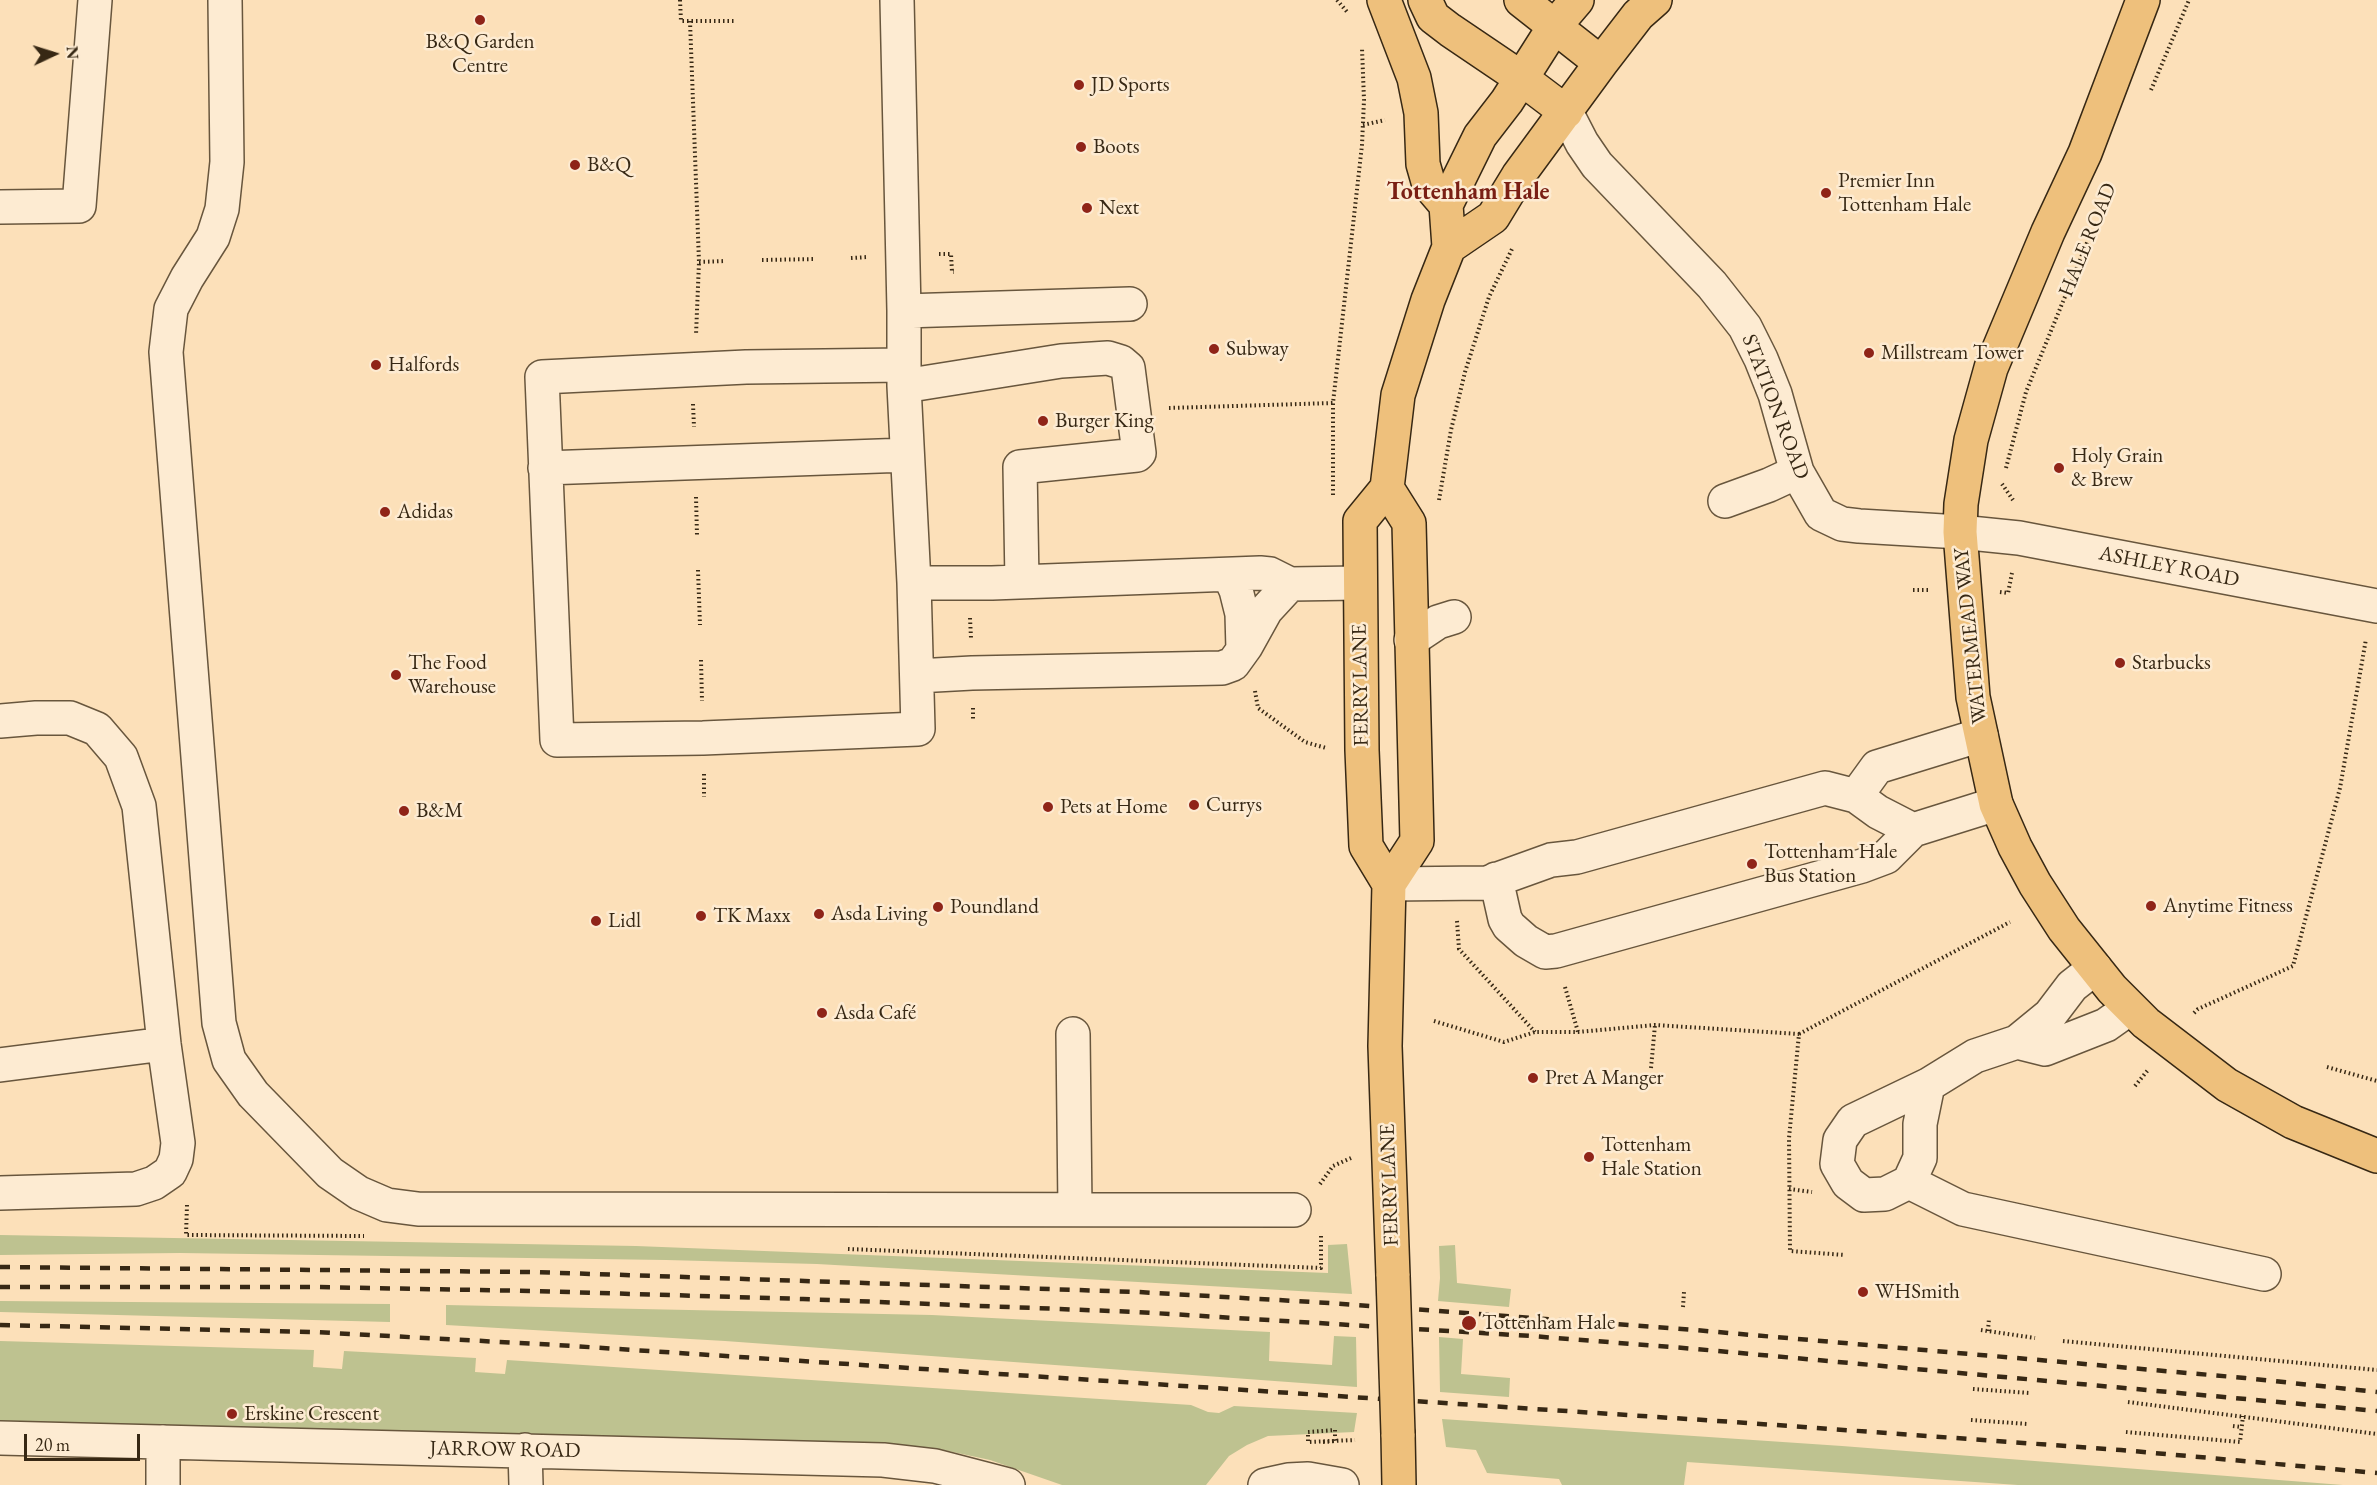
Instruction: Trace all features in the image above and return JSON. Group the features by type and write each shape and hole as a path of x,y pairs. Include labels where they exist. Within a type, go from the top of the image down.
{"main road":[{"path":"1384,0 1414,78 1421,113 1423,164 1429,185 1446,205"},
{"path":"1425,0 1433,17 1566,112"},
{"path":"1521,0 1601,63"},
{"path":"1389,884 1417,841 1409,523 1387,488 1398,395 1428,300 1449,247 1446,205 1480,136 1554,27 1577,0"},
{"path":"1449,247 1493,217 1518,176 1601,63 1638,15 1656,0"},
{"name":"HALE ROAD","path":"1965,470 1991,368 2048,232 2085,153 2143,0"},
{"name":"WATERMEAD WAY","path":"1965,470 1960,532 1973,697 1996,804 2014,846 2035,885 2064,929 2130,1008 2193,1061 2227,1085 2293,1122 2377,1156"},
{"name":"FERRY LANE","path":"1387,488 1360,521 1359,583 1366,846 1389,884 1385,1046 1399,1485"}],"street":[{"path":"0,207 80,206 95,0"},
{"path":"225,0 227,162 222,209 213,237 171,309 166,352 219,1023 229,1060 253,1094 330,1173 359,1193 387,1205 418,1209 1294,1210"},
{"path":"897,0 904,375 918,729 703,738 557,740 542,377 746,367 904,375 1108,358 1121,362 1128,368 1139,453 1020,467 1022,582"},
{"name":"STATION ROAD","path":"1566,112 1597,165 1712,285 1745,327 1761,359 1774,394 1797,472 1821,514 1842,524 1960,532"},
{"path":"904,311 1130,304"},
{"path":"546,468 907,455"},
{"path":"1725,501 1797,472"},
{"name":"ASHLEY ROAD","path":"1960,532 2019,538 2374,606"},
{"path":"914,583 1270,574 1290,584 1359,583"},
{"path":"1229,575 1236,590 1242,614 1245,648"},
{"path":"917,676 1222,668 1233,664 1245,648 1266,610 1290,584"},
{"path":"1411,640 1438,622 1454,617"},
{"path":"0,721 70,718 97,729 120,757 139,806 164,1044 178,1143 176,1159 170,1172 154,1183 136,1189 0,1193"},
{"path":"1856,796 1877,767 1981,735"},
{"path":"1389,884 1487,883 1551,860 1576,857 1825,788 1856,796 1878,812 1913,830"},
{"path":"1496,879 1505,919 1509,926 1526,941 1545,952 1556,951 1862,866 1886,857 1913,830 1996,804"},
{"path":"1928,1085 1920,1124 1920,1158 1909,1182 1885,1194 1864,1195 1848,1182 1838,1164 1840,1140 1853,1121 1928,1085 1975,1056 2017,1042 2050,1015 2072,986 2095,968"},
{"path":"2017,1042 2045,1049 2106,1025 2130,1008"},
{"path":"1073,1034 1075,1209"},
{"path":"0,1065 164,1044"},
{"path":"1909,1182 1963,1209 2264,1274"},
{"name":"JARROW ROAD","path":"0,1438 525,1450 882,1472 935,1466 1008,1485"},
{"path":"163,1442 163,1485"},
{"path":"525,1450 526,1485"},
{"path":"1265,1485 1308,1479 1342,1485"}],"path":[{"path":"680,0 681,21 736,21"},
{"path":"2148,98 2189,0"},
{"path":"690,21 699,262 695,340"},
{"path":"1333,502 1333,403 1363,125 1361,41"},
{"path":"1363,125 1390,119"},
{"name":"HALE ROAD","path":"2002,484 2026,392 2092,229"},
{"path":"1439,505 1451,430 1465,372 1489,297 1517,240"},
{"path":"939,254 951,254 952,272 960,271"},
{"path":"762,260 816,259"},
{"path":"699,262 725,261"},
{"path":"693,400 694,434"},
{"path":"696,490 697,535"},
{"path":"2008,592 2014,564"},
{"path":"698,570 700,625"},
{"path":"1913,590 1932,591"},
{"path":"2198,1009 2293,966 2340,788 2374,606"},
{"path":"970,611 971,644"},
{"path":"1245,648 1258,708 1305,742 1336,750"},
{"path":"701,660 702,704"},
{"path":"1434,1021 1504,1042 1535,1032 1578,1032 1655,1025 1799,1034 2010,922"},
{"path":"1457,924 1459,949 1535,1032"},
{"path":"1556,951 1578,1032"},
{"path":"1651,1068 1655,1025"},
{"path":"1799,1034 1788,1138 1790,1251 1845,1255"},
{"path":"2135,1086 2152,1065"},
{"path":"2327,1067 2377,1081"},
{"path":"1683,1306 1684,1292"},
{"path":"1988,1331 1989,1318"},
{"path":"1981,1330 2035,1338"},
{"path":"2063,1341 2377,1370"},
{"path":"1973,1389 2030,1393"},
{"path":"2128,1402 2377,1434"},
{"path":"2126,1432 2240,1442 2243,1416"},
{"path":"1971,1420 2028,1424"},
{"path":"2233,1426 2241,1428"},
{"path":"1308,1443 1335,1441 1335,1436 1335,1430 1308,1432 1308,1442 1355,1440 1362,1440"}],"green space":[{"path":"0,1235 636,1246 1328,1273 1328,1245 1347,1244 1352,1294 817,1264 180,1253 0,1255"},
{"path":"1455,1245 1457,1283 1511,1289 1509,1307 1438,1301 1439,1246"},
{"path":"0,1301 390,1304 390,1322 0,1312"},
{"path":"446,1305 932,1315 1270,1332 1269,1361 1332,1365 1334,1336 1356,1337 1357,1387 725,1341 446,1325"},
{"path":"1439,1337 1463,1339 1461,1374 1510,1378 1509,1397 1440,1392"},
{"path":"0,1341 314,1350 313,1367 342,1369 344,1351 476,1358 475,1372 505,1374 507,1360 1191,1405 1208,1412 1219,1413 1234,1406 1357,1413 1354,1432 1268,1436 1247,1445 1229,1456 1206,1485 1062,1485 990,1460 939,1449 889,1445 0,1421"},
{"path":"1442,1419 1842,1446 2343,1485 2018,1485 1687,1462 1684,1485 1562,1485 1559,1479 1487,1473 1476,1450 1446,1447"}],"railway":[{"path":"0,1267 533,1272 1138,1292 1330,1303 1695,1330 2245,1378 2377,1392"},
{"path":"0,1287 314,1287 532,1291 1137,1312 1531,1336 1696,1349 2377,1411"},
{"path":"0,1325 314,1332 557,1345 1734,1422 2121,1450 2377,1473"}],"place":[{"name":"B&Q Garden Centre","path":"480,20"},
{"name":"JD Sports","path":"1079,85"},
{"name":"Boots","path":"1081,147"},
{"name":"B&Q","path":"575,165"},
{"name":"Premier Inn Tottenham Hale","path":"1826,193"},
{"name":"Next","path":"1087,208"},
{"name":"Subway","path":"1214,349"},
{"name":"Millstream Tower","path":"1869,353"},
{"name":"Halfords","path":"376,365"},
{"name":"Burger King","path":"1043,421"},
{"name":"Holy Grain & Brew","path":"2059,468"},
{"name":"Adidas","path":"385,512"},
{"name":"Starbucks","path":"2120,663"},
{"name":"The Food Warehouse","path":"396,675"},
{"name":"Currys","path":"1194,805"},
{"name":"Pets at Home","path":"1048,807"},
{"name":"B&M","path":"404,811"},
{"name":"Tottenham Hale Bus Station","path":"1752,864"},
{"name":"Anytime Fitness","path":"2151,906"},
{"name":"Poundland","path":"938,907"},
{"name":"Asda Living","path":"819,914"},
{"name":"TK Maxx","path":"701,916"},
{"name":"Lidl","path":"596,921"},
{"name":"Asda Café","path":"822,1013"},
{"name":"Pret A Manger","path":"1533,1078"},
{"name":"Tottenham Hale Station","path":"1589,1157"},
{"name":"WHSmith","path":"1863,1292"},
{"name":"Tottenham Hale","path":"1469,1323"},
{"name":"Erskine Crescent","path":"232,1414"}],"district":[{"name":"Tottenham Hale","path":"1468,192"}]}
